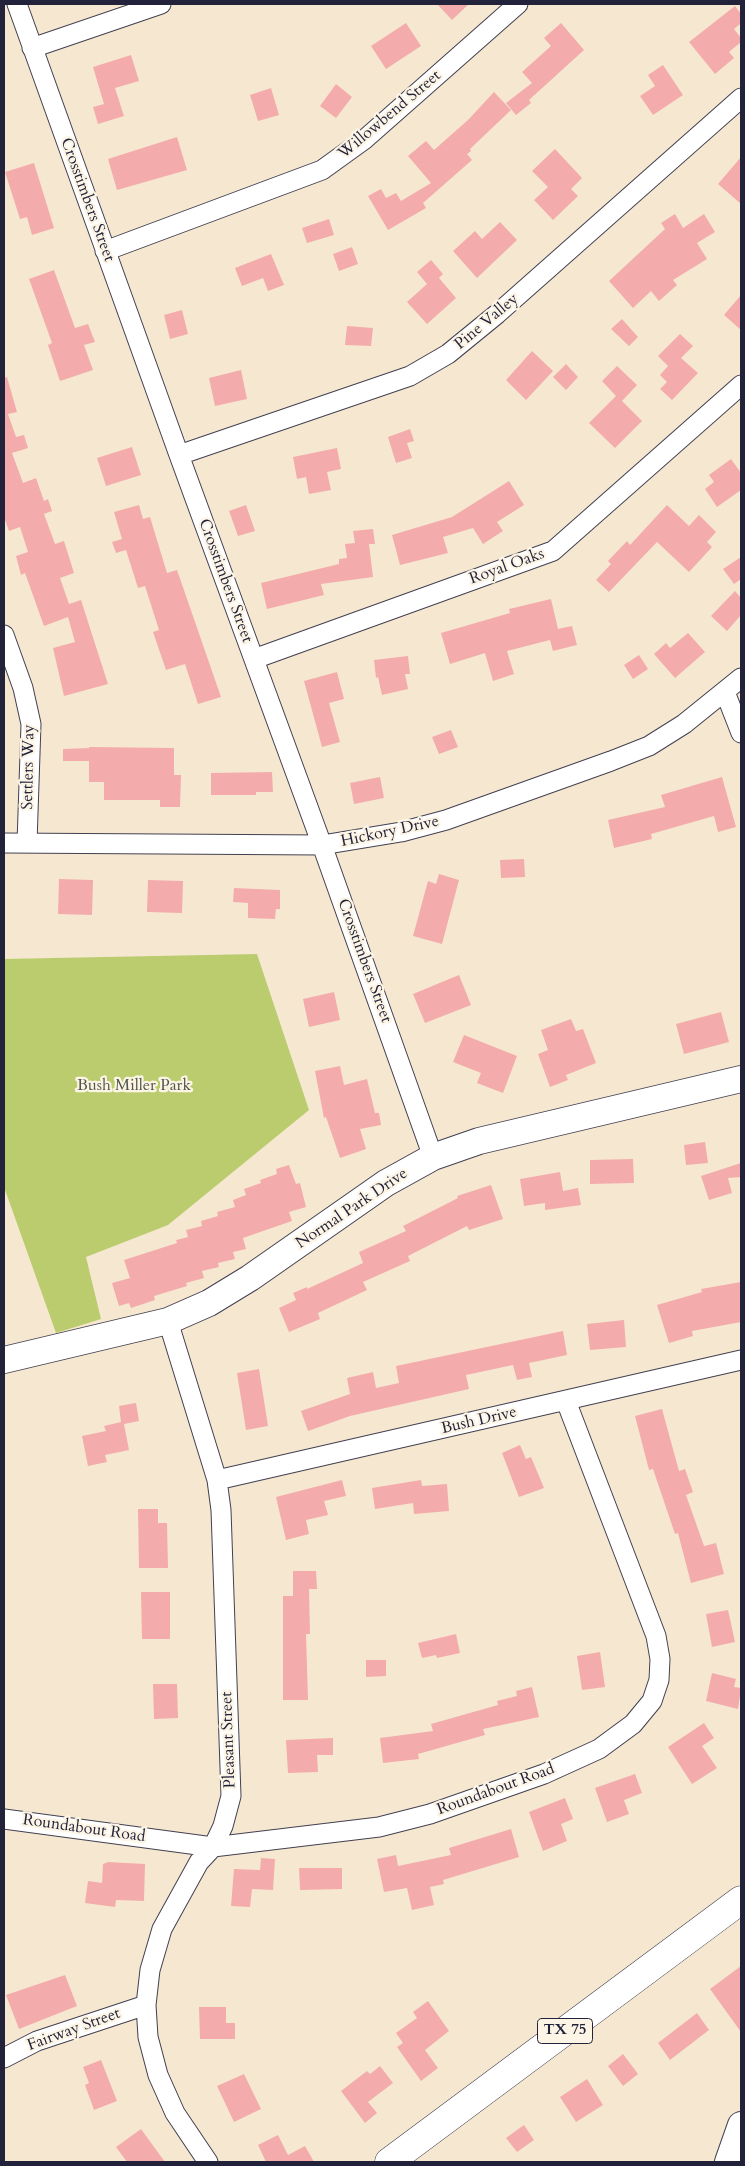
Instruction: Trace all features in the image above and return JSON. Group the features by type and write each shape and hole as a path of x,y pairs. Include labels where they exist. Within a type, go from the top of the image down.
{"main road":[{"name":"TX 75","path":"389,2162 741,1900"}],"street":[{"name":"Crosstimbers Street","path":"17,4 322,845 433,1158"},
{"path":"32,48 161,4"},
{"name":"Willowbend Street","path":"105,251 322,170 365,139 518,4"},
{"name":"Pine Valley","path":"179,455 410,376 448,354 498,314 741,98"},
{"name":"Royal Oaks","path":"254,659 552,551 741,385"},
{"name":"Settlers Way","path":"4,634 23,688 31,724 27,843"},
{"name":"Hickory Drive","path":"4,843 322,845 401,832 446,820 649,746 677,729 741,678"},
{"path":"725,692 741,733"},
{"name":"Normal Park Drive","path":"4,1360 168,1321 209,1303 234,1288 386,1182 433,1158 478,1140 741,1079"},
{"name":"Pleasant Street","path":"168,1321 217,1480 221,1510 231,1796 223,1826 213,1847 199,1862 162,1929 150,1970 146,2005 148,2037 158,2075 175,2113 208,2162"},
{"name":"Bush Drive","path":"217,1480 741,1360"},
{"name":"Roundabout Road","path":"4,1819 213,1847 379,1827 430,1814 544,1774 599,1749 633,1724 652,1701 659,1680 660,1659 656,1636 566,1401"},
{"name":"Fairway Street","path":"4,2058 37,2041 146,2005"},
{"path":"728,2162 741,2125"}],"green space":[{"name":"Bush Miller Park","path":"257,954 309,1110 168,1225 86,1257 101,1319 56,1333 4,1187 4,959"}],"building":[{"path":"437,4 469,4 452,20"},
{"path":"735,6 741,14 741,23 734,29 741,38 741,42 729,52 734,58 715,74 689,42"},
{"path":"406,23 421,46 386,69 371,46"},
{"path":"561,23 584,50 529,100 531,103 516,115 506,103 532,83 522,72 551,46 544,38"},
{"path":"131,55 139,81 115,88 124,116 98,124 93,107 104,104 93,67"},
{"path":"663,65 683,95 653,115 640,96 655,86 648,75"},
{"path":"336,84 352,97 336,118 320,106"},
{"path":"271,88 279,115 258,121 250,95"},
{"path":"494,92 511,110 470,149 471,151 467,154 472,160 423,203 426,208 388,230 368,196 381,189 386,198 396,193 401,201 431,183 408,156 426,141 434,150 468,120"},
{"path":"177,137 187,170 117,190 108,159"},
{"path":"555,149 582,178 571,189 578,196 553,220 534,200 548,187 532,171"},
{"path":"741,157 741,204 718,184"},
{"path":"34,163 54,228 32,235 27,217 20,219 5,172"},
{"path":"675,214 683,228 704,214 715,232 697,243 707,259 673,280 677,285 659,301 651,291 633,308 609,281 665,229 661,223"},
{"path":"329,219 334,235 307,243 302,228"},
{"path":"500,222 517,240 477,278 453,251 475,231 482,239"},
{"path":"352,247 358,264 339,271 333,254"},
{"path":"271,254 284,285 268,291 263,278 242,286 235,268"},
{"path":"431,260 443,274 439,278 456,298 427,324 407,302 427,284 417,272"},
{"path":"54,270 75,328 88,324 95,342 84,345 93,370 60,381 48,345 52,343 29,279"},
{"path":"741,295 741,330 724,315"},
{"path":"182,310 188,334 170,339 164,315"},
{"path":"622,319 638,337 629,346 611,329"},
{"path":"347,326 373,328 371,346 345,345"},
{"path":"680,334 693,346 681,358 698,373 672,400 660,389 667,382 660,375 668,366 658,356"},
{"path":"532,351 553,371 526,400 506,380"},
{"path":"566,364 578,377 566,390 553,377"},
{"path":"617,366 637,385 622,401 642,421 615,448 589,423 616,396 602,381"},
{"path":"241,370 247,399 215,406 209,378"},
{"path":"7,377 17,412 8,414 16,437 24,435 28,448 12,453 23,483 36,478 44,501 48,499 52,511 44,514 55,544 64,541 74,573 60,578 69,604 81,600 108,684 64,696 53,648 75,642 68,617 44,626 25,573 21,575 16,556 28,552 20,527 9,531 4,517 4,378"},
{"path":"410,429 414,441 407,443 412,458 396,463 388,437"},
{"path":"132,447 141,475 106,486 97,458"},
{"path":"337,448 341,469 327,472 331,490 309,494 306,477 297,479 293,457"},
{"path":"731,459 741,473 741,490 717,507 705,489 714,482 709,475"},
{"path":"509,481 524,505 497,522 503,531 483,544 473,528 443,537 448,553 400,565 392,535 452,517"},
{"path":"139,505 143,519 150,517 167,573 177,570 221,697 198,704 185,664 166,670 153,632 159,630 145,586 138,588 126,550 116,553 112,542 122,539 114,512"},
{"path":"246,505 255,531 238,536 229,511"},
{"path":"667,505 689,526 699,515 716,532 707,542 712,547 689,572 657,542 609,592 596,580 611,564 608,561 627,541 630,545"},
{"path":"373,529 375,544 369,544 373,577 321,584 324,595 267,609 261,583 339,564 339,559 347,558 345,544 355,543 353,531"},
{"path":"741,557 741,579 734,584 723,569"},
{"path":"735,591 741,598 741,615 727,631 711,616"},
{"path":"551,599 558,629 572,626 577,645 553,651 550,640 507,651 514,674 493,681 485,653 450,664 441,633 510,613 509,609"},
{"path":"688,633 705,652 675,678 654,654 666,643 670,648"},
{"path":"639,655 648,669 633,679 624,665"},
{"path":"408,656 410,674 405,674 408,689 382,695 378,677 376,678 374,660"},
{"path":"337,672 344,699 329,703 340,742 322,747 304,681"},
{"path":"451,730 458,747 439,754 432,737"},
{"path":"89,747 174,748 174,775 181,775 180,807 160,807 160,800 104,800 104,782 89,782 89,761 63,761 63,749"},
{"path":"272,772 273,792 256,792 256,795 211,795 211,773"},
{"path":"380,777 384,798 354,804 350,783"},
{"path":"722,777 736,827 718,832 714,816 651,834 652,839 614,848 608,820 665,807 661,795"},
{"path":"524,859 525,877 501,878 500,860"},
{"path":"439,874 459,880 442,944 413,936 428,881 436,884"},
{"path":"59,879 93,880 92,915 58,914"},
{"path":"148,880 183,881 182,913 147,912"},
{"path":"234,888 280,890 280,909 276,909 275,919 248,918 248,903 233,902"},
{"path":"459,975 471,1005 425,1023 413,994"},
{"path":"334,992 340,1020 309,1027 303,999"},
{"path":"721,1012 729,1042 684,1054 676,1024"},
{"path":"571,1019 576,1031 583,1029 596,1063 566,1075 568,1080 550,1087 538,1054 548,1050 541,1030"},
{"path":"464,1035 517,1056 503,1093 477,1083 481,1073 453,1062"},
{"path":"340,1066 344,1085 367,1079 375,1113 379,1113 381,1125 360,1129 366,1149 340,1158 326,1117 324,1118 315,1071"},
{"path":"705,1142 708,1163 686,1165 684,1145"},
{"path":"633,1159 634,1183 590,1184 590,1160"},
{"path":"741,1163 741,1177 728,1178 732,1193 709,1200 701,1176"},
{"path":"289,1165 296,1184 300,1183 306,1207 289,1212 292,1221 243,1238 246,1249 233,1252 235,1259 218,1263 219,1267 202,1271 204,1278 186,1283 187,1286 154,1296 155,1300 131,1308 129,1303 119,1306 112,1283 130,1278 124,1260 177,1243 176,1240 188,1237 186,1230 202,1226 201,1221 218,1216 217,1212 235,1207 233,1200 246,1195 244,1189 261,1183 260,1180 277,1174 276,1169"},
{"path":"560,1172 563,1191 578,1188 581,1205 545,1210 545,1203 524,1206 520,1179"},
{"path":"491,1185 503,1219 469,1230 467,1226 408,1256 410,1261 363,1282 367,1290 318,1313 320,1319 289,1332 279,1308 296,1300 293,1293 307,1287 307,1289 363,1263 359,1252 406,1231 403,1226 458,1198 457,1196"},
{"path":"741,1282 741,1322 692,1331 693,1336 669,1343 657,1305 702,1292 701,1289"},
{"path":"624,1320 626,1347 590,1350 587,1324"},
{"path":"563,1331 567,1355 529,1363 532,1377 517,1380 513,1365 466,1375 469,1389 350,1416 308,1431 301,1411 350,1394 347,1378 373,1372 376,1388 399,1383 396,1366"},
{"path":"259,1369 268,1426 246,1430 237,1373"},
{"path":"136,1403 139,1421 124,1424 129,1450 105,1455 107,1462 88,1466 82,1436 106,1431 104,1426 121,1422 119,1406"},
{"path":"662,1409 679,1471 685,1469 693,1492 686,1495 704,1546 716,1543 724,1574 691,1583 678,1533 675,1534 653,1469 649,1470 635,1416"},
{"path":"520,1445 526,1459 531,1457 544,1488 519,1497 502,1453"},
{"path":"342,1480 346,1496 324,1501 328,1515 306,1520 309,1534 286,1540 276,1497"},
{"path":"421,1480 422,1486 447,1484 449,1511 414,1514 413,1503 375,1509 372,1488"},
{"path":"138,1509 158,1509 158,1523 167,1523 168,1568 139,1568"},
{"path":"293,1571 316,1571 317,1589 309,1589 310,1634 306,1634 308,1700 283,1700 283,1596 293,1596"},
{"path":"141,1592 170,1592 170,1639 142,1639"},
{"path":"728,1610 735,1642 712,1647 706,1614"},
{"path":"456,1634 460,1653 437,1658 436,1655 422,1658 418,1643"},
{"path":"600,1652 605,1687 582,1690 577,1656"},
{"path":"366,1660 386,1660 386,1676 366,1677"},
{"path":"712,1673 736,1679 734,1687 741,1688 738,1709 706,1701"},
{"path":"153,1684 177,1684 178,1718 154,1719"},
{"path":"532,1687 539,1717 483,1729 485,1735 418,1754 419,1759 383,1763 380,1738 433,1731 431,1724 498,1705 497,1701 517,1696 516,1691"},
{"path":"704,1723 714,1738 702,1746 717,1768 692,1784 668,1747"},
{"path":"333,1738 333,1755 317,1755 318,1772 288,1773 286,1740"},
{"path":"635,1774 642,1793 624,1800 629,1814 607,1822 595,1788"},
{"path":"565,1798 573,1819 561,1824 567,1841 543,1851 529,1812"},
{"path":"511,1829 519,1857 443,1880 444,1884 430,1887 434,1905 412,1910 407,1888 384,1892 377,1859 396,1855 398,1866 451,1855 449,1848"},
{"path":"261,1858 275,1859 273,1890 252,1889 250,1907 231,1906 234,1869 260,1870"},
{"path":"108,1862 145,1864 144,1901 116,1900 115,1907 85,1903 88,1881 102,1883 103,1864"},
{"path":"299,1868 342,1868 342,1889 300,1890"},
{"path":"741,1966 741,2032 710,1989"},
{"path":"65,1975 77,2006 19,2029 6,1995"},
{"path":"428,2001 449,2031 425,2050 438,2068 421,2081 397,2047 403,2043 396,2033 417,2018 413,2012"},
{"path":"199,2007 226,2007 226,2023 235,2023 235,2039 200,2039"},
{"path":"697,2013 709,2030 670,2060 658,2043"},
{"path":"623,2054 638,2074 623,2086 608,2066"},
{"path":"101,2060 117,2101 94,2110 85,2085 89,2083 83,2067"},
{"path":"380,2066 393,2083 368,2102 377,2113 365,2123 341,2091 367,2071 370,2074"},
{"path":"244,2074 261,2109 234,2122 217,2086"},
{"path":"587,2079 603,2105 576,2122 560,2097"},
{"path":"524,2125 534,2140 517,2152 506,2138"},
{"path":"141,2129 165,2162 127,2162 116,2147"},
{"path":"278,2135 288,2155 305,2146 314,2162 266,2162 258,2145"}]}
